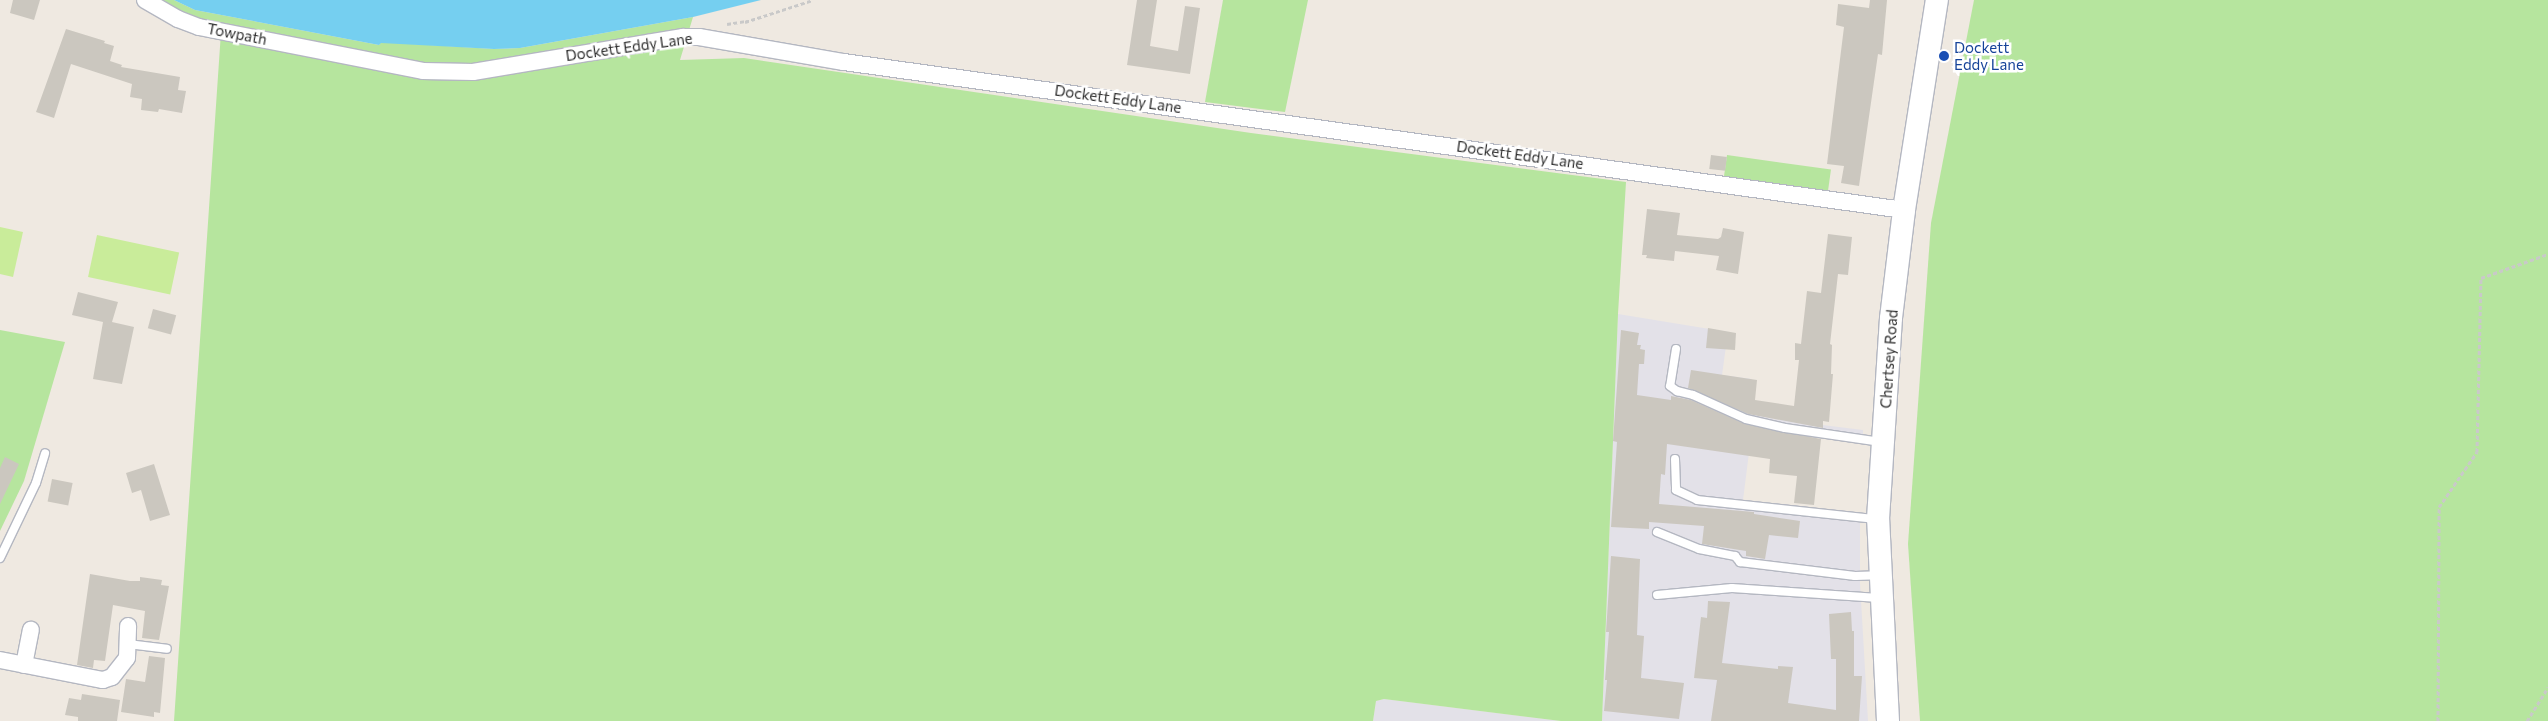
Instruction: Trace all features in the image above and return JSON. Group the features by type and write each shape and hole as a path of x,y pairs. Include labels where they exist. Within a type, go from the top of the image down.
{"main road":[{"name":"Chertsey Road","path":"1888,721 1878,519 1891,318 1904,210 1937,0"}],"street":[{"name":"Towpath","path":"145,0 178,19 199,27 334,54"},
{"name":"Dockett Eddy Lane","path":"334,54 423,71 473,72 683,37 699,37 853,63 1904,210"},
{"path":"0,660 103,680 112,677 127,658 128,626"},
{"path":"24,665 30,630"}],"lane":[{"path":"1676,349 1670,386 1677,391 1693,395 1746,419 1785,428 1883,442"},
{"path":"0,558 36,483 45,453"},
{"path":"1675,459 1676,490 1697,500 1878,519"},
{"path":"1656,532 1699,549 1735,556 1740,562 1855,576 1880,575"},
{"path":"1657,595 1732,588 1881,598"},
{"path":"128,644 167,649"}],"path":[{"path":"699,37 813,0"},
{"path":"719,25 747,21"},
{"path":"2438,721 2439,507 2477,452 2481,278 2548,254"},
{"path":"2527,721 2548,687"}],"shaded area":[{"path":"1618,314 1728,332 1722,375 1752,379 1749,399 1774,413 1773,419 1863,430 1863,443 1752,429 1743,500 1860,514 1860,583 1868,721 1602,721"},
{"path":"1384,699 1561,721 1373,721 1376,701"}],"green space":[{"path":"158,0 174,0 195,10 379,45 381,42 494,49 520,48 693,17 680,60 744,58 1251,133 1626,182 1618,314 1602,721 1561,721 1384,699 1376,701 1373,721 174,721 221,32"},
{"path":"1223,0 1308,0 1285,112 1205,102"},
{"path":"1974,0 2548,0 2548,721 1920,721 1908,544 1931,223"},
{"path":"1727,155 1831,170 1828,193 1724,179"},
{"path":"0,227 23,232 13,277 0,274"},
{"path":"97,235 179,252 170,295 88,277"},
{"path":"0,330 65,342 24,481 0,531"}],"water":[{"path":"174,0 761,0 693,17 520,48 494,49 381,43 379,45 195,10"}],"building":[{"path":"13,0 40,0 34,20 10,13"},
{"path":"1137,0 1157,0 1150,46 1178,51 1185,6 1200,8 1190,74 1127,65"},
{"path":"1870,0 1887,0 1882,55 1878,54 1859,186 1841,183 1844,166 1827,164 1844,27 1836,25 1838,4 1869,8"},
{"path":"66,29 105,41 104,43 114,46 110,61 122,65 121,67 180,77 178,90 186,91 182,113 159,109 158,112 141,110 142,99 130,97 132,84 71,64 54,118 36,112"},
{"path":"1711,155 1727,157 1725,171 1709,169"},
{"path":"1647,209 1680,213 1677,235 1718,239 1721,237 1723,228 1744,232 1738,274 1716,270 1719,256 1675,251 1674,261 1646,258 1647,255 1642,255"},
{"path":"1828,234 1852,237 1848,275 1838,274 1830,344 1832,345 1831,374 1833,374 1829,422 1823,421 1823,428 1748,414 1688,388 1691,370 1757,380 1755,400 1794,406 1799,360 1795,360 1795,343 1801,344 1807,291 1821,293"},
{"path":"78,292 118,302 112,322 134,327 122,384 93,379 103,322 72,315"},
{"path":"153,309 176,315 171,335 148,328"},
{"path":"1708,328 1736,333 1735,350 1706,348"},
{"path":"1621,330 1639,333 1637,345 1641,345 1640,349 1645,350 1644,364 1639,364 1637,395 1671,400 1671,396 1691,400 1745,424 1821,439 1814,505 1794,503 1797,476 1769,473 1770,459 1667,444 1665,475 1661,474 1659,504 1754,512 1754,514 1800,521 1798,538 1769,535 1765,559 1746,556 1746,551 1702,544 1704,526 1649,522 1649,529 1611,527 1617,442 1613,441"},
{"path":"5,457 19,464 0,504 0,468"},
{"path":"154,464 170,515 150,521 141,490 132,493 126,473"},
{"path":"52,479 73,483 68,506 48,502"},
{"path":"1611,556 1640,559 1637,635 1644,636 1641,678 1684,683 1679,719 1604,711 1607,680 1605,680 1609,632 1606,632"},
{"path":"90,574 130,581 140,581 140,577 162,580 161,585 169,586 159,640 142,638 145,611 113,605 105,661 94,660 93,668 77,665"},
{"path":"1708,601 1730,602 1722,663 1778,669 1778,666 1793,667 1788,703 1836,710 1836,659 1831,659 1829,614 1851,612 1852,631 1854,631 1854,676 1862,676 1859,721 1711,721 1717,680 1694,678 1701,617 1707,618"},
{"path":"149,656 165,658 160,713 154,712 154,717 121,712 126,679 145,682"},
{"path":"82,694 120,700 117,721 78,721 78,717 65,715 69,698 81,700"}],"place":[{"name":"Dockett Eddy Lane","path":"1944,56"}]}
